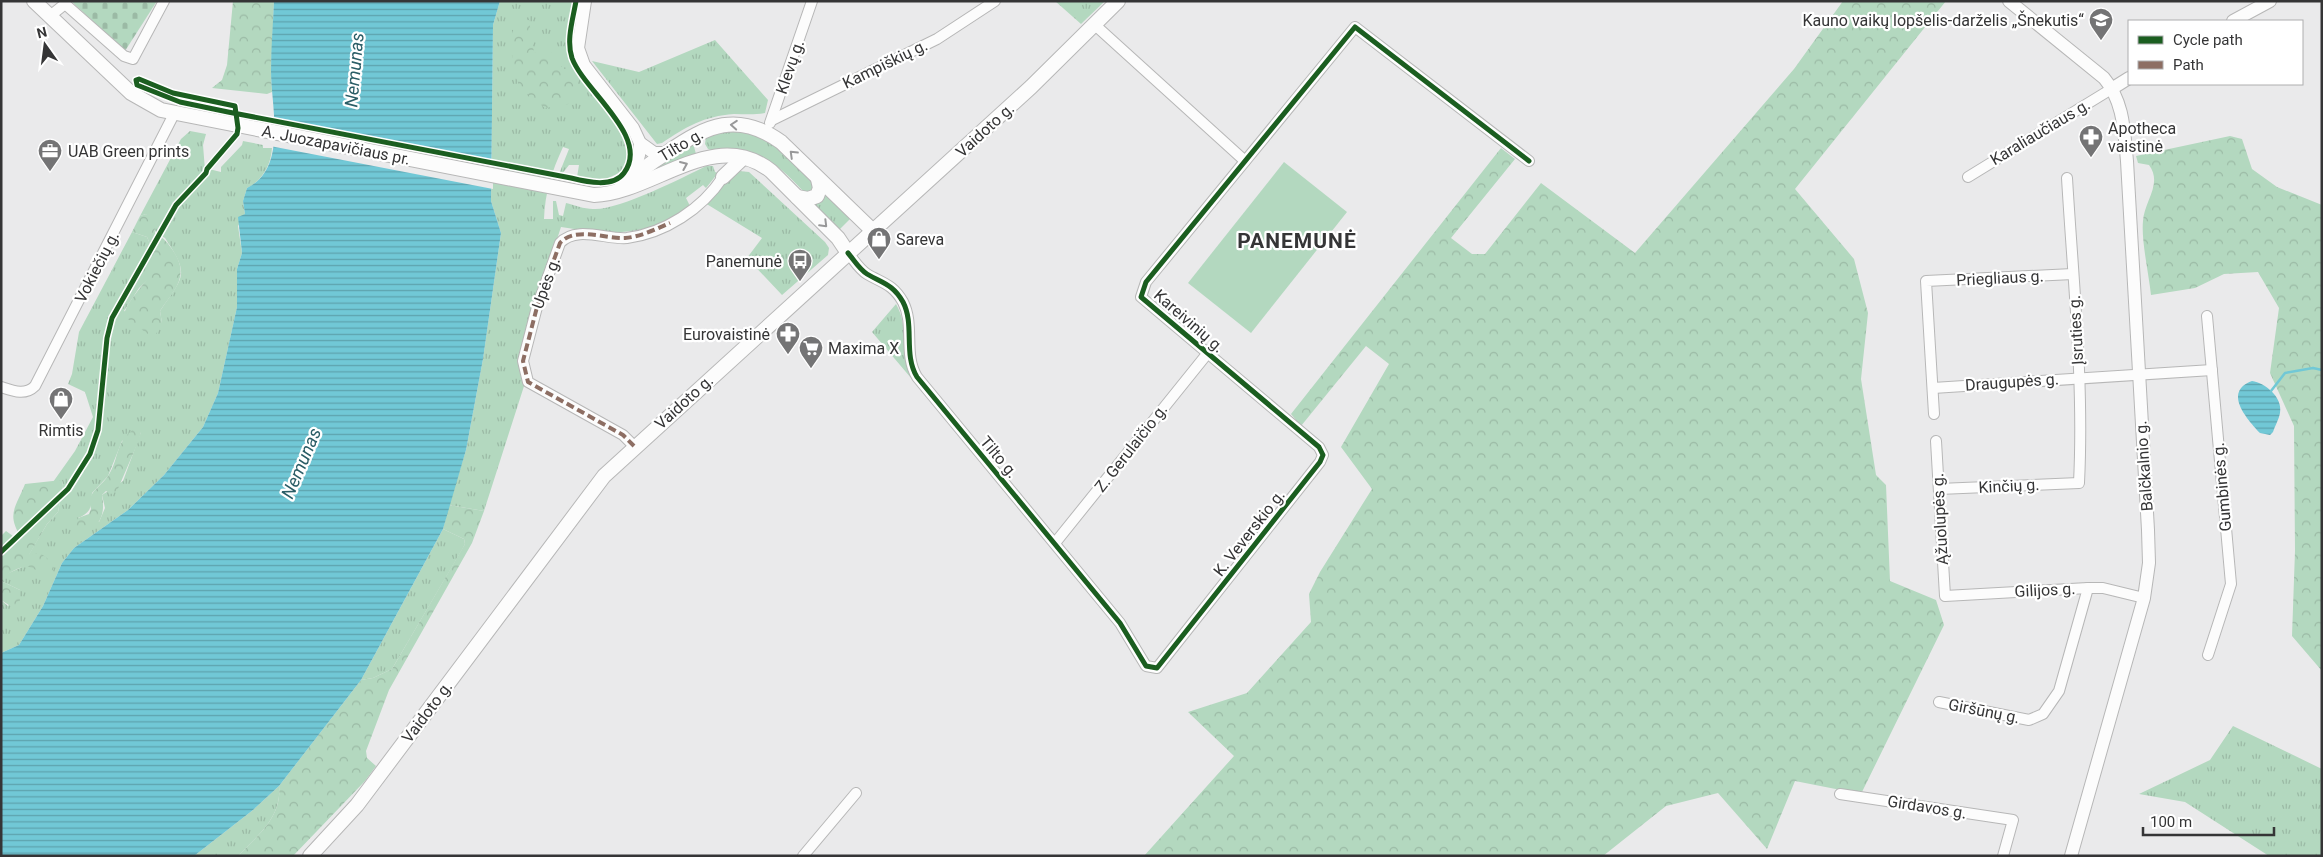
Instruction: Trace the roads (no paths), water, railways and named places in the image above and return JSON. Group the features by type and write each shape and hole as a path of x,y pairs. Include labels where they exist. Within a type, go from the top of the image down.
{"main road":[{"name":"A. Juozapavičiaus pr.","path":"34,1 131,93 146,104 174,114 594,195 617,192 654,180"},
{"name":"Vaidoto g.","path":"310,856 357,805 584,500 604,476 634,446 1031,87 1118,1"},
{"name":"Tilto g.","path":"633,176 702,130 725,125 769,126"},
{"path":"769,126 781,142 873,231"},
{"path":"702,130 699,140 700,147 720,163 723,177"},
{"name":"Tilto g.","path":"654,180 682,166 712,156 743,158 764,166 838,238 848,253"},
{"path":"723,177 743,158"},
{"path":"617,192 633,176"},
{"path":"796,197 808,199 817,196 820,188 818,179"}],"street":[{"path":"50,16 65,4 124,56 133,59 164,1"},
{"path":"585,1 578,43 579,54 589,73 632,128 640,143 654,153 665,154"},
{"name":"Klevų g.","path":"769,126 812,1"},
{"name":"Kampiškių g.","path":"769,126 937,39 996,1"},
{"path":"2009,1 2104,78 2113,88 2128,79"},
{"path":"2235,20 2270,1"},
{"path":"1095,25 1245,160 1355,27 1529,161"},
{"name":"Karaliaučiaus g.","path":"1968,177 2113,88"},
{"name":"Balčkalnio g.","path":"2071,856 2144,598 2149,563 2124,133 2120,106 2113,88"},
{"name":"Vokiečių g.","path":"1,387 16,392 25,392 35,386 174,114"},
{"path":"633,176 640,143"},
{"name":"Kareivinių g.","path":"1245,160 1146,282 1141,297 1284,417"},
{"name":"Upės g.","path":"634,446 623,435 528,382 523,361 536,307 560,243 564,238 576,234 626,238 656,229 689,213 723,177"},
{"name":"Įsruties g.","path":"2067,178 2081,450 2079,483"},
{"name":"Tilto g.","path":"848,253 865,272 890,285 897,293 907,312 909,355 913,370 1120,623 1146,666 1156,668"},
{"name":"Priegliaus g.","path":"1933,388 1926,281 2073,274"},
{"name":"Gumbinės g.","path":"2207,316 2231,584 2208,655"},
{"name":"Z. Gerulaičio g.","path":"1055,543 1207,354"},
{"name":"Draugupės g.","path":"1933,388 2212,370"},
{"path":"1933,388 1934,414"},
{"name":"K. Veverskio g.","path":"1156,668 1320,462 1323,455 1319,447 1284,417"},
{"name":"Ąžuolupės g.","path":"1936,441 1945,596"},
{"name":"Kinčių g.","path":"1939,489 2079,483"},
{"name":"Giršūnų g.","path":"1939,702 2029,720 2043,714 2054,701 2059,691 2088,588"},
{"name":"Gilijos g.","path":"1945,596 2103,588 2144,598"},
{"path":"803,856 856,793"},
{"name":"Girdavos g.","path":"1840,794 2013,820 2003,856"}],"water":[{"name":"Nemunas","path":"274,1 500,1 493,25 491,201 501,233 483,359 466,450 443,529 361,680 279,786 253,810 194,856 1,856 1,653 19,645 43,606 62,563 74,548 128,510 164,475 203,427 218,393 237,307 237,269 242,253 238,217 245,214 243,201 247,188 260,179 268,166 273,152 274,119 271,71"},
{"path":"2252,381 2267,388 2276,396 2279,402 2279,415 2273,432 2270,435 2260,433 2249,421 2240,406 2239,392 2243,386"}],"waterway":[{"path":"2271,391 2285,373 2313,368 2322,370"}],"place":[{"name":"Kauno vaikų lopšelis-darželis „Šnekutis“","path":"2101,41"},
{"name":"Apotheca vaistinė","path":"2091,158"},
{"name":"UAB Green prints","path":"50,172"},
{"name":"Sareva","path":"879,260"},
{"name":"Panemunė","path":"800,282"},
{"name":"Eurovaistinė","path":"788,355"},
{"name":"Maxima X","path":"811,369"},
{"name":"Rimtis","path":"61,420"}],"district":[{"name":"PANEMUNĖ","path":"1297,241"}]}
